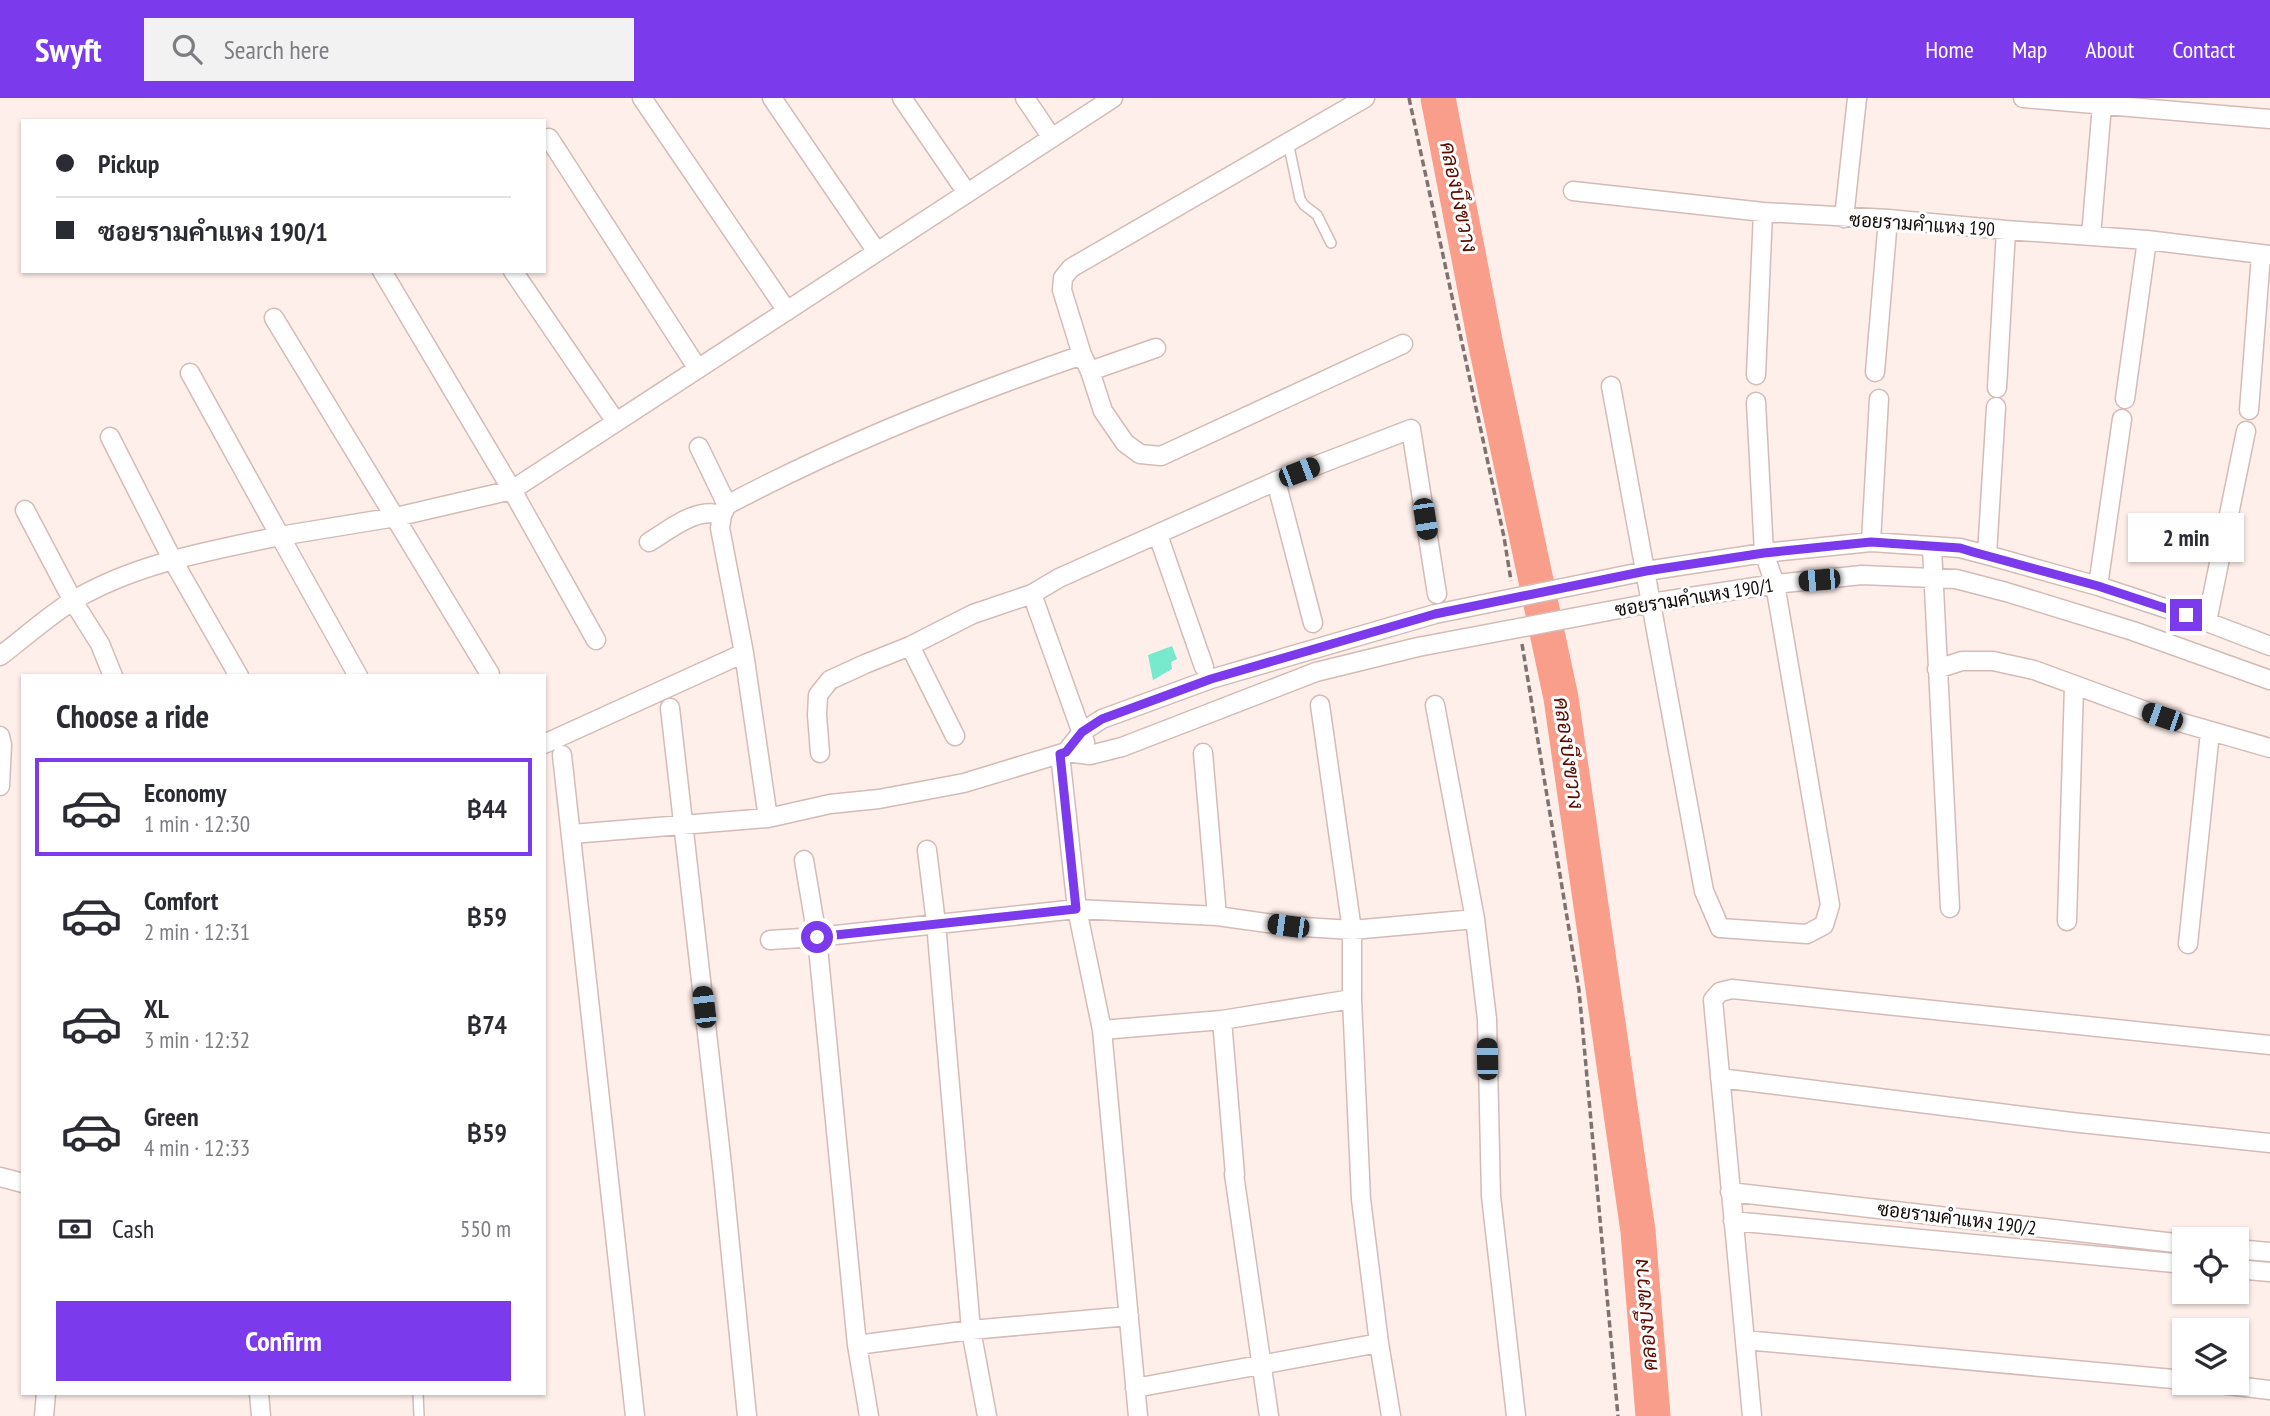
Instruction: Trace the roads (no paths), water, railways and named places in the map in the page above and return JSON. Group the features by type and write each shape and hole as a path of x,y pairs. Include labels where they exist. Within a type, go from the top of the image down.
{"street":[{"path":"642,98 787,311"},
{"path":"772,98 877,252"},
{"path":"902,98 967,193"},
{"path":"1026,98 1052,138"},
{"path":"0,656 73,601 129,573 172,559 279,536 396,517 512,490 1113,98"},
{"path":"1365,98 1071,268 1063,278 1062,290 1102,411 1125,443 1140,454 1161,457 1403,344"},
{"path":"1844,218 1857,98"},
{"path":"2023,98 2270,119"},
{"path":"2091,236 2102,105"},
{"path":"548,138 698,369"},
{"name":"ซอยรามคำแหง 190","path":"1573,191 1763,212 1888,219 2147,240 2266,255"},
{"path":"1756,374 1763,212"},
{"path":"1875,372 1888,219"},
{"path":"1997,388 2006,230"},
{"path":"2125,399 2147,240"},
{"path":"2249,410 2266,255"},
{"path":"383,273 512,490 596,640"},
{"path":"514,273 616,422"},
{"path":"274,318 490,674"},
{"path":"649,542 701,512 724,510 796,468 976,393 1086,363 1156,348"},
{"path":"190,373 357,674"},
{"path":"1611,386 1704,891 1720,928 1807,934 1824,925 1830,905 1775,584 1764,553 1756,402"},
{"path":"1871,542 1879,399"},
{"path":"1987,555 1996,407"},
{"path":"2098,586 2122,419"},
{"path":"820,753 818,695 830,680 910,646 973,614 1032,594 1059,578 1276,481 1411,429 1437,594"},
{"path":"2207,622 2246,431"},
{"path":"110,437 172,559 238,674"},
{"path":"699,447 724,510 720,528 744,653 768,818"},
{"path":"1276,481 1313,623"},
{"path":"25,510 73,601 100,643 112,674"},
{"path":"1158,535 1202,676 1209,714"},
{"name":"ซอยรามคำแหง 190/1","path":"1082,732 1102,719 1202,676 1211,679 1435,614 1646,571 1764,553 1871,542 1960,548 1987,555 2098,586 2270,646"},
{"path":"1932,548 1950,908"},
{"name":"ซอยรามคำแหง 190/1","path":"1090,755 1122,747 1316,672 1418,647 1651,603 1775,584 1862,575 1956,579 2133,631 2270,680"},
{"path":"572,834 768,818 830,804 879,799 964,783 1063,753 1090,755 1032,594"},
{"path":"1416,619 1418,647"},
{"path":"910,646 955,736"},
{"path":"546,743 744,653"},
{"path":"1937,669 1962,662 1993,661 2034,670 2210,732 2270,748"},
{"path":"2067,921 2074,686"},
{"path":"1320,705 1352,930 1352,999 1362,1199 1379,1343 1391,1416"},
{"path":"1435,705 1475,919 1487,1019 1491,1196 1516,1416"},
{"path":"670,708 722,1165 747,1416"},
{"path":"1082,732 1063,753 1076,909 1102,1030 1138,1416"},
{"path":"2188,944 2210,732"},
{"path":"0,736 0,786"},
{"path":"1203,752 1217,916"},
{"path":"562,755 635,1416"},
{"path":"927,850 936,923 971,1330 988,1416"},
{"path":"804,860 817,937 857,1345 869,1416"},
{"path":"770,940 1076,909 1217,916 1288,926 1352,930 1475,919"},
{"path":"1752,1416 1713,1000 1720,992 1732,989 2270,1045"},
{"path":"1102,1030 1222,1020 1352,999"},
{"path":"1222,1020 1234,1174 1269,1416"},
{"path":"1720,1078 2071,1122 2270,1143"},
{"path":"0,1177 21,1182"},
{"name":"ซอยรามคำแหง 190/2","path":"1730,1192 2172,1243"},
{"name":"ซอยรามคำแหง 190/2","path":"1733,1222 2172,1263"},
{"path":"2249,1250 2270,1252"},
{"path":"2249,1270 2270,1272"},
{"path":"857,1345 971,1330 1129,1316"},
{"path":"1745,1340 2172,1379"},
{"path":"1135,1388 1379,1343"},
{"path":"2249,1387 2270,1390"},
{"path":"44,1416 46,1395"},
{"path":"259,1395 261,1416"}],"lane":[{"path":"1288,142 1300,199 1317,215 1331,243"},
{"path":"418,1395 419,1416"}],"waterway":[{"name":"คลองบึงขวาง","path":"1438,98 1486,346 1561,698 1638,1231 1653,1416"}]}
